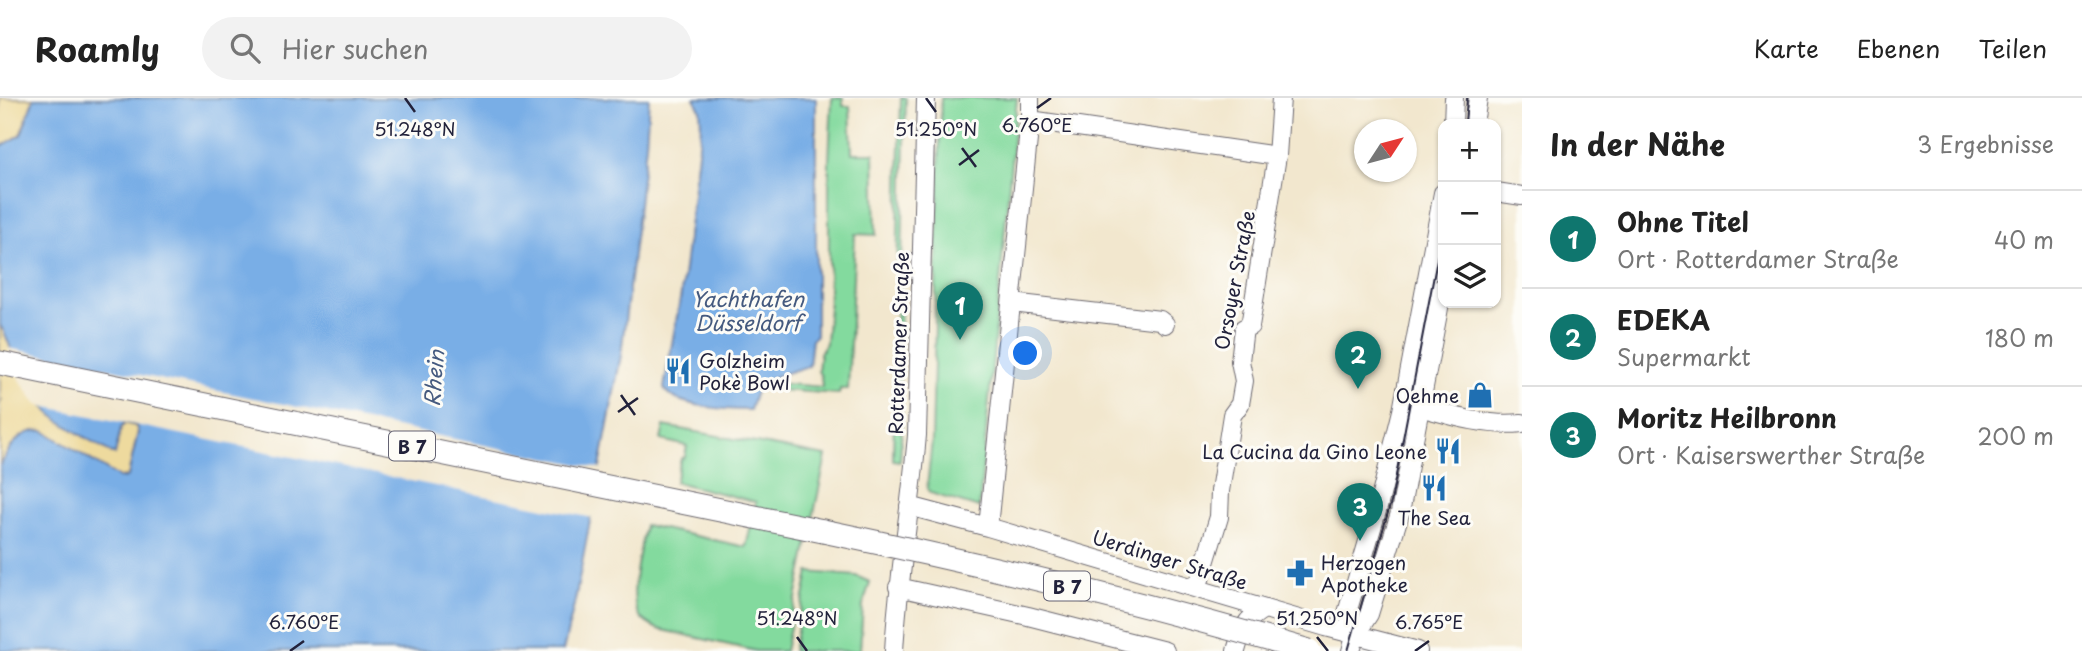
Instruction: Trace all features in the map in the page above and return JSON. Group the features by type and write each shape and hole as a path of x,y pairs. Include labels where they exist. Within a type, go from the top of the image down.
{"main road":[{"name":"B 7","path":"0,363 822,539 1257,651"},
{"name":"B 7","path":"0,378 822,539 928,553 1096,593 1309,651"}],"street":[{"name":"Rotterdamer Straße","path":"894,651 898,587 917,435 926,98"},
{"path":"988,527 1030,120 1030,98"},
{"name":"Orsoyer Straße","path":"1197,589 1219,517 1231,415 1241,400 1244,381 1240,361 1244,328 1250,326 1277,156 1281,98"},
{"path":"1453,119 1454,98"},
{"path":"1475,119 1478,98"},
{"path":"1030,120 1277,156"},
{"path":"1501,193 1522,196"},
{"path":"1354,643 1347,613 1402,411 1438,219"},
{"path":"1012,303 1160,320 1165,324"},
{"path":"1354,643 1369,614 1400,513 1439,308"},
{"path":"1420,407 1493,423 1522,423"},
{"name":"Uerdinger Straße","path":"909,506 1264,609 1354,643 1418,651"},
{"path":"898,587 1121,645 1165,651"},
{"path":"1236,651 1244,625 1264,609"}],"green space":[{"path":"832,98 843,98 843,106 850,106 852,153 874,153 876,235 855,234 848,389 840,389 839,394 780,390 776,383 822,387 818,371 820,353 826,343 829,307"},
{"path":"901,98 906,98 899,380 902,420 900,461 893,460"},
{"path":"941,98 1017,98 979,508 930,493 927,488 932,440"},
{"path":"664,426 826,456 785,651 756,651 658,629 639,616 634,597 645,525 746,547 756,502 675,482 687,446 661,440"},
{"path":"809,572 856,576 870,582 863,605 860,651 793,651"}],"sand":[{"path":"0,98 34,98 20,135 0,147"},
{"path":"0,325 8,338 19,372 115,454 121,427 125,423 136,426 138,432 128,476 120,478 44,431 29,433 17,440 0,467"}],"water":[{"name":"Rhein","path":"34,98 649,98 646,145 621,355 575,601 563,651 0,651 0,467 7,453 22,436 44,431 124,478 128,476 138,432 136,426 124,423 115,455 61,422 30,390 0,325 0,147 21,135"},
{"name":"Yachthafen Düsseldorf","path":"694,98 816,98 816,335 812,339 809,366 758,385 750,410 689,403 669,394 664,388 681,294 701,127 700,109"}],"pier":[{"path":"8,348 602,469 593,518 37,405 16,374"}],"tram line":[{"path":"1465,119 1467,98"},
{"path":"1348,651 1391,502 1440,245"}],"place":[{"name":"Ohne Titel","path":"960,340"},
{"name":"Golzheim Pokè Bowl","path":"678,371"},
{"name":"EDEKA","path":"1358,389"},
{"name":"Oehme","path":"1480,395"},
{"name":"La Cucina da Gino Leone","path":"1448,451"},
{"name":"The Sea","path":"1434,488"},
{"name":"Moritz Heilbronn","path":"1360,541"},
{"name":"Herzogen Apotheke","path":"1300,573"}]}
